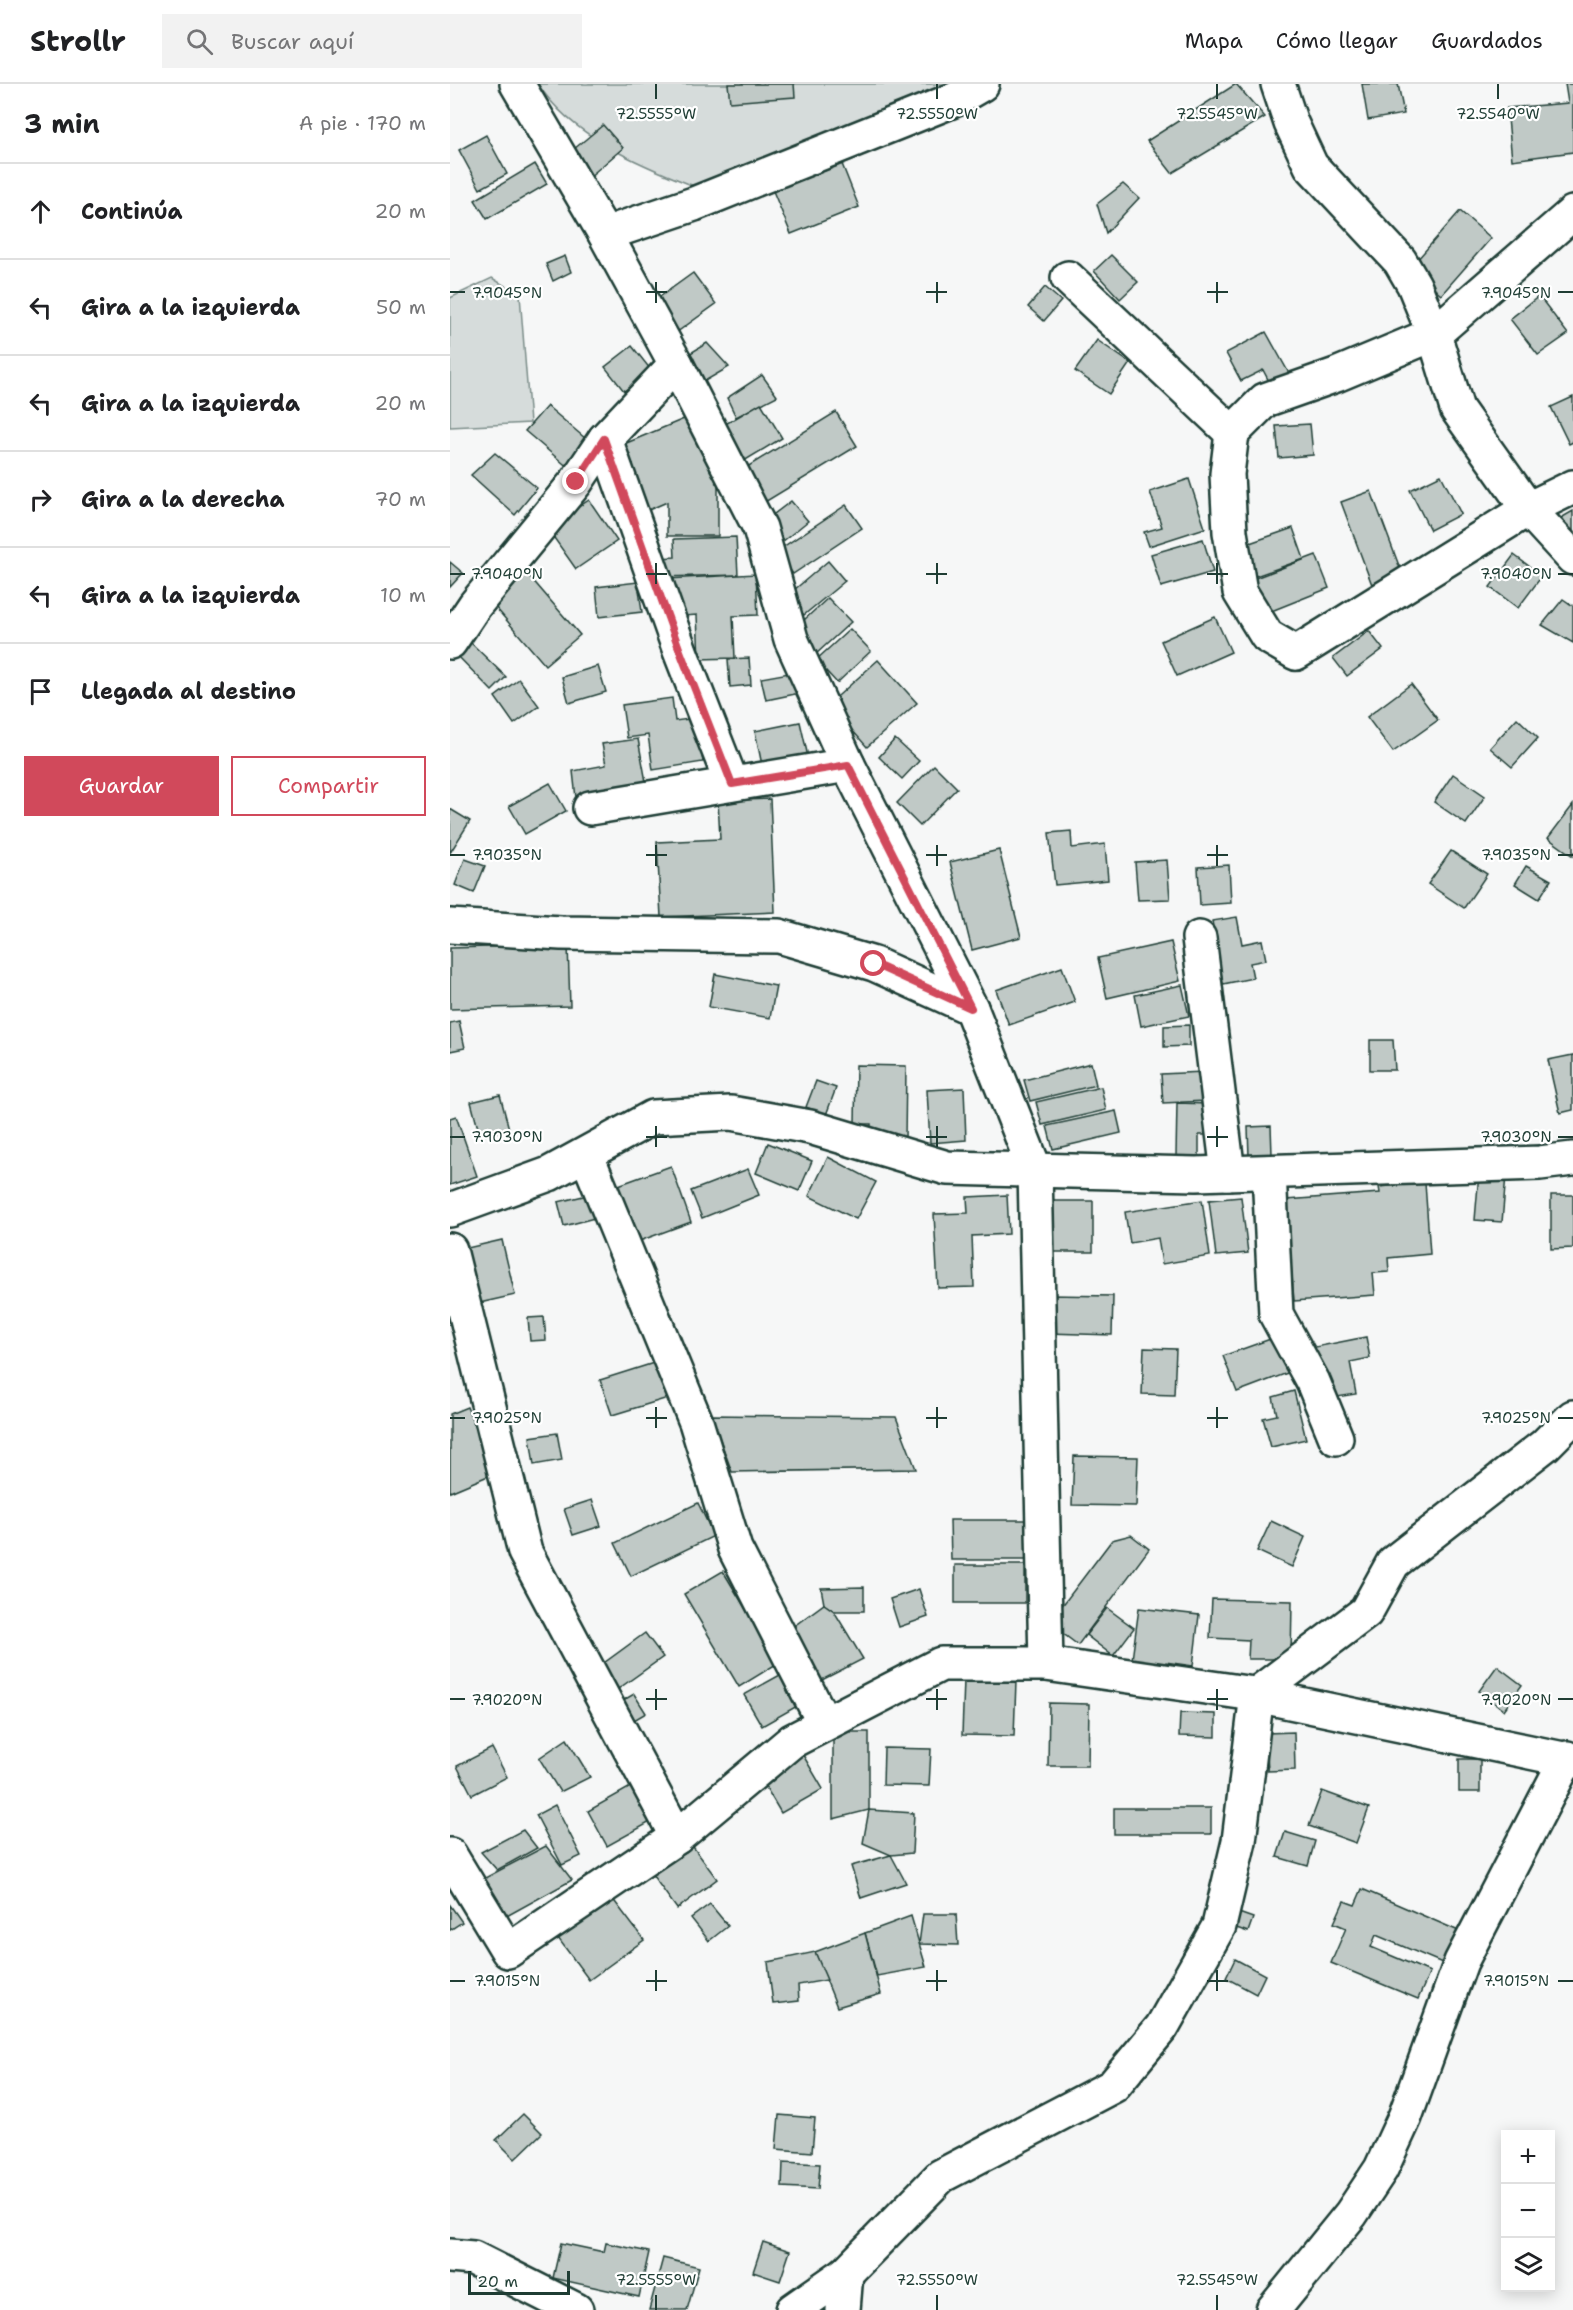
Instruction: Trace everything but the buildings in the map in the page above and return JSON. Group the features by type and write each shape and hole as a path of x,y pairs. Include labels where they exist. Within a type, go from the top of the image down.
{"street":[{"path":"517,84 605,234 676,364 760,528 791,639 848,765 971,1008 1035,1170 1046,1664"},
{"path":"605,234 694,204 956,99 982,84"},
{"path":"1278,84 1291,123 1311,166 1400,261 1414,285 1434,333 1457,409 1528,509 1573,558"},
{"path":"1573,213 1434,333 1336,375 1266,400 1232,433 1227,474 1230,532 1240,592 1267,636 1296,653 1528,509 1573,487"},
{"path":"1068,278 1232,433"},
{"path":"450,642 476,605 576,482 604,439 676,364"},
{"path":"604,439 680,651 732,784"},
{"path":"590,808 848,765"},
{"path":"450,926 561,933 779,936 874,964 971,1008"},
{"path":"1199,938 1228,1173"},
{"path":"450,1210 549,1174 587,1156 653,1117 731,1113 810,1127 947,1168 1228,1173 1540,1163 1573,1159"},
{"path":"587,1156 696,1422 735,1549 824,1724"},
{"path":"1269,1172 1276,1314 1313,1382 1336,1438"},
{"path":"450,1250 525,1552 677,1837"},
{"path":"793,2310 846,2273 941,2176 1113,2086 1162,2027 1219,1926 1239,1840 1257,1694 1366,1612 1393,1563 1545,1445 1573,1417"},
{"path":"450,1855 508,1951 677,1837 792,1741 941,1664 1046,1664 1257,1694 1570,1759 1461,1962 1405,2117 1381,2169 1351,2214 1273,2310"},
{"path":"450,2256 473,2258 576,2310"},
{"path":"843,2310 846,2273"}],"shaded area":[{"path":"538,84 949,84 694,186 629,158 587,133 568,119"},
{"path":"492,278 520,295 530,423 450,427 450,298"}],"route":[{"path":"576,482 604,439 680,651 732,784 848,765 971,1008 874,964"}]}
